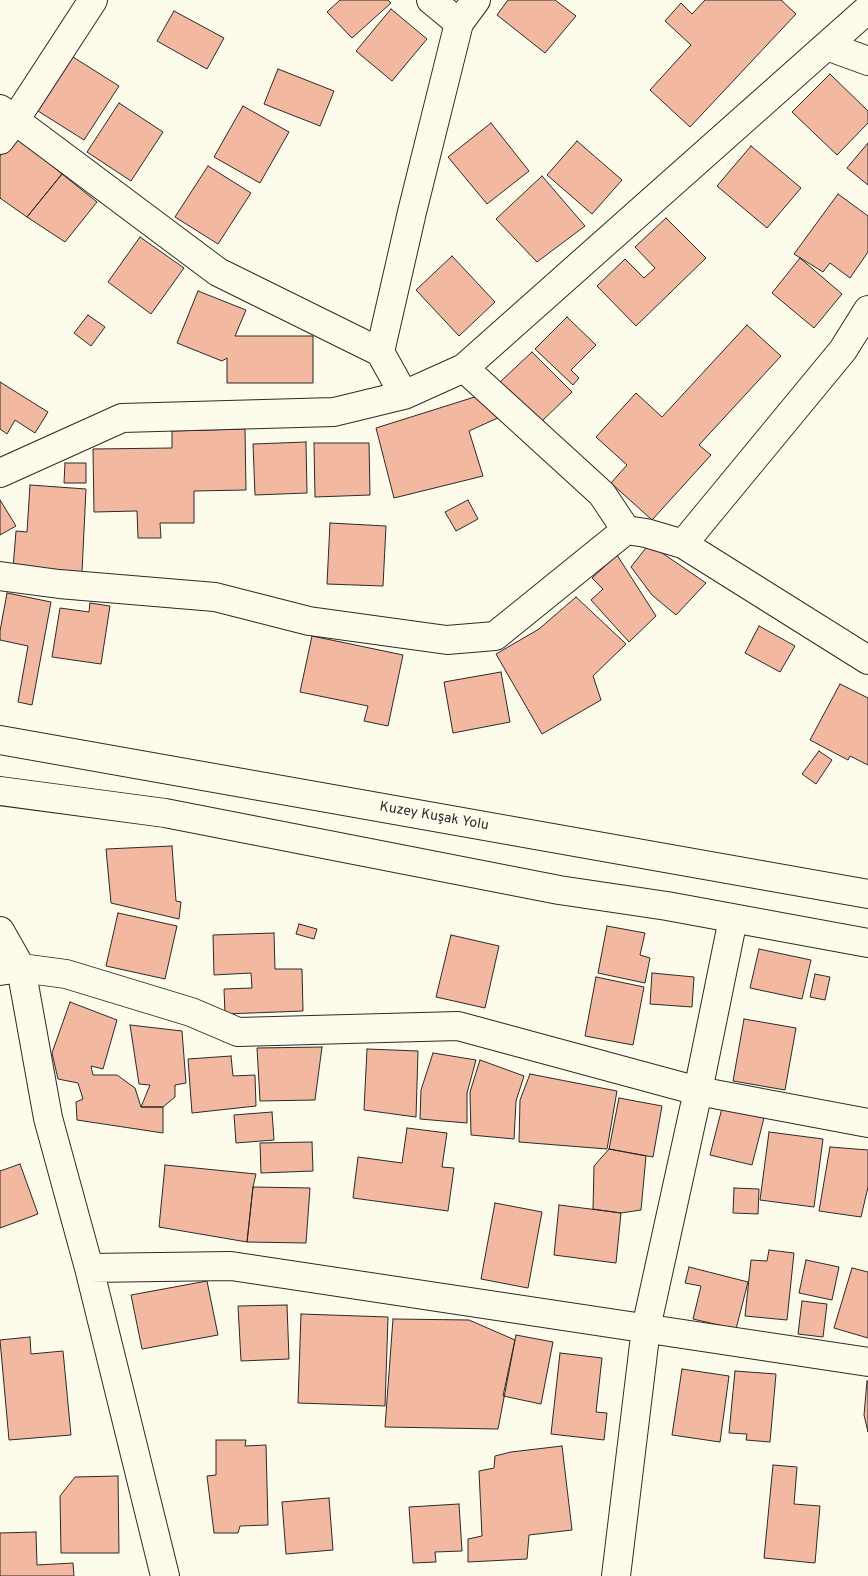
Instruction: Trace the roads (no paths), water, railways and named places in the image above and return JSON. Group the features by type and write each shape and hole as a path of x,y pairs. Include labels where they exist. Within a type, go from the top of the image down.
{"street":[{"path":"94,0 5,123 218,272 380,352 404,395"},
{"path":"430,0 459,23"},
{"path":"380,352 412,212 459,23 476,0"},
{"path":"0,473 122,418 334,412 404,395 464,368 868,9"},
{"path":"827,46 868,61"},
{"path":"683,544 843,350 868,310"},
{"path":"464,368 602,494 626,530"},
{"path":"0,576 60,584 215,597 310,621 447,640 496,636 626,530 646,533 683,544 868,660"},
{"name":"Kuzey Kuşak Yolu","path":"0,740 868,894"},
{"path":"0,791 165,814 559,890 668,906 868,943"},
{"path":"610,1576 616,1576 646,1328 698,1091 733,919"},
{"path":"0,931 89,1268 165,1576"},
{"path":"11,969 66,974 191,1012 238,1032 458,1026 698,1091 868,1123"},
{"path":"89,1268 231,1266 868,1362"}]}
